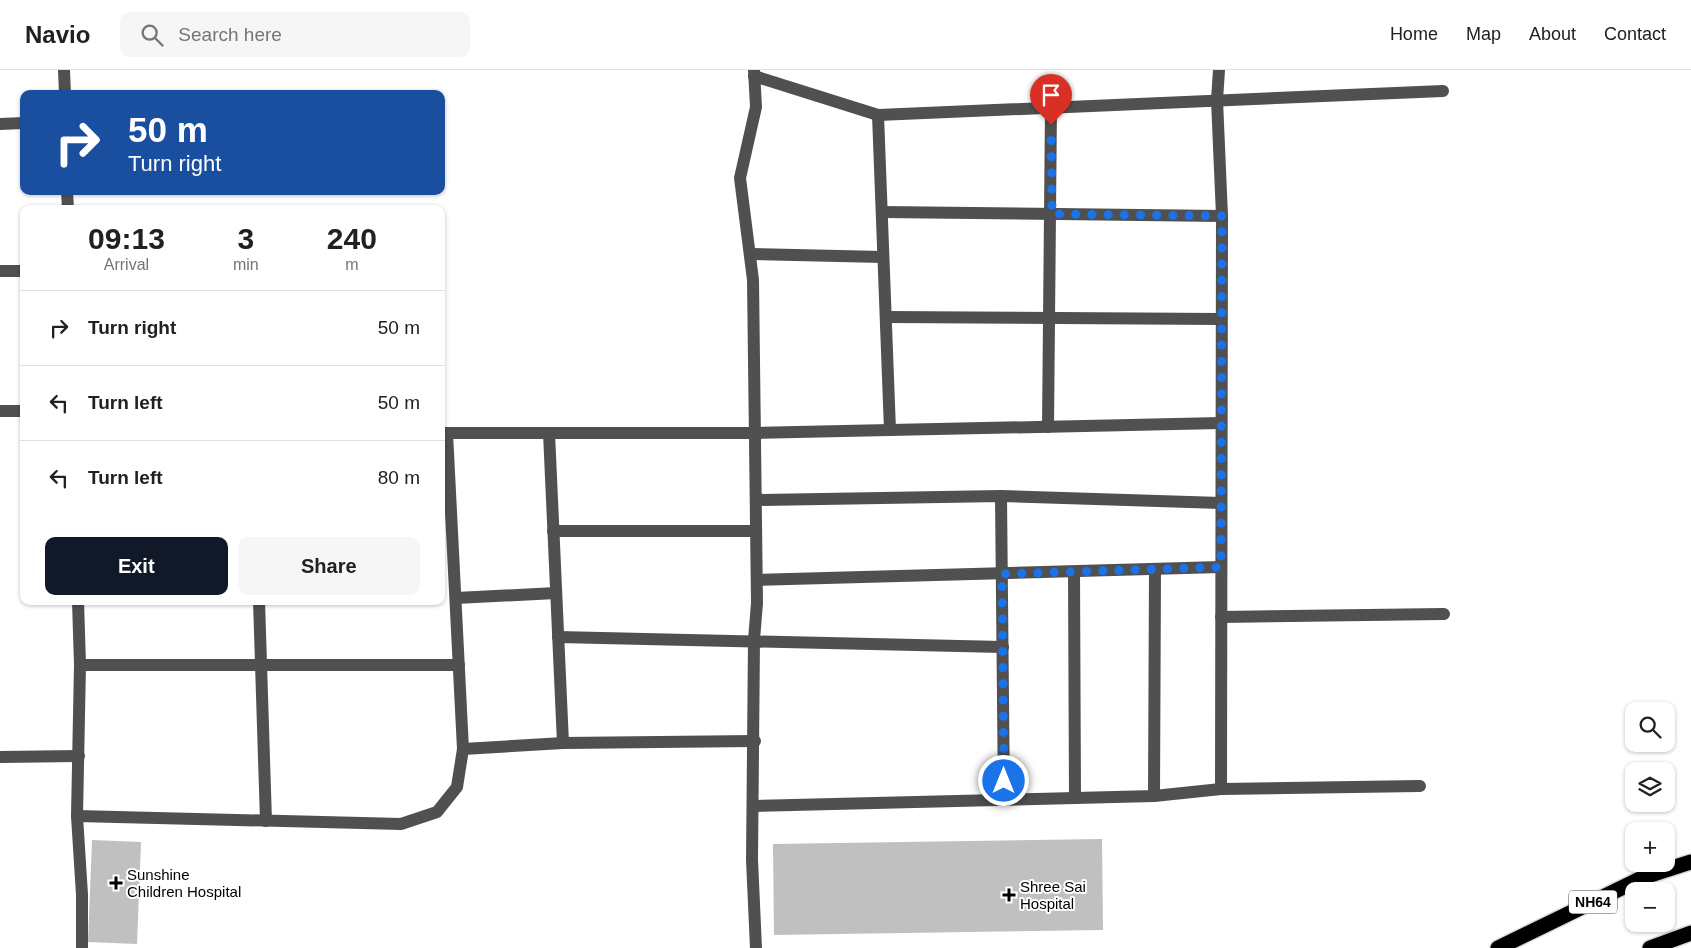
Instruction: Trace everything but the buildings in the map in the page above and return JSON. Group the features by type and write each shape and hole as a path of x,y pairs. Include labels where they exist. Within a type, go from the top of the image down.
{"highway":[{"name":"NH64","path":"1498,948 1644,877 1691,862"},
{"path":"1650,948 1691,933"}],"street":[{"path":"64,70 64,90"},
{"path":"1218,70 1217,100 1222,216 1221,789"},
{"path":"756,948 752,860 755,741 754,640 757,580 753,280 740,178 756,107 754,73 878,115 1443,91"},
{"path":"1048,427 1052,214 1051,108"},
{"path":"878,115 890,430"},
{"path":"0,124 20,123"},
{"path":"882,212 1222,216"},
{"path":"750,254 884,257"},
{"path":"0,271 20,271"},
{"path":"886,317 1221,319"},
{"path":"0,411 20,411"},
{"path":"445,432 755,433 1221,422"},
{"path":"549,433 562,744"},
{"path":"77,816 401,824 437,812 457,787 463,749 456,598 446,502 445,467"},
{"path":"756,500 1001,496 1221,503"},
{"path":"1001,496 1004,800"},
{"path":"553,531 756,531"},
{"path":"757,580 1221,567"},
{"path":"1154,796 1155,569"},
{"path":"1074,572 1075,798"},
{"path":"456,598 556,594"},
{"path":"78,605 80,756 77,816 82,895 82,948"},
{"path":"259,605 266,821"},
{"path":"1221,617 1444,614"},
{"path":"558,637 1003,647"},
{"path":"80,665 459,665"},
{"path":"463,749 562,744 755,741"},
{"path":"0,757 80,756"},
{"path":"753,806 1154,796 1221,789 1420,786"}],"place":[{"name":"Sunshine Children Hospital","path":"116,883"},
{"name":"Shree Sai Hospital","path":"1009,895"}],"route":[{"path":"1004,781 1002,574 1221,567 1222,216 1052,214 1051,125"}]}
